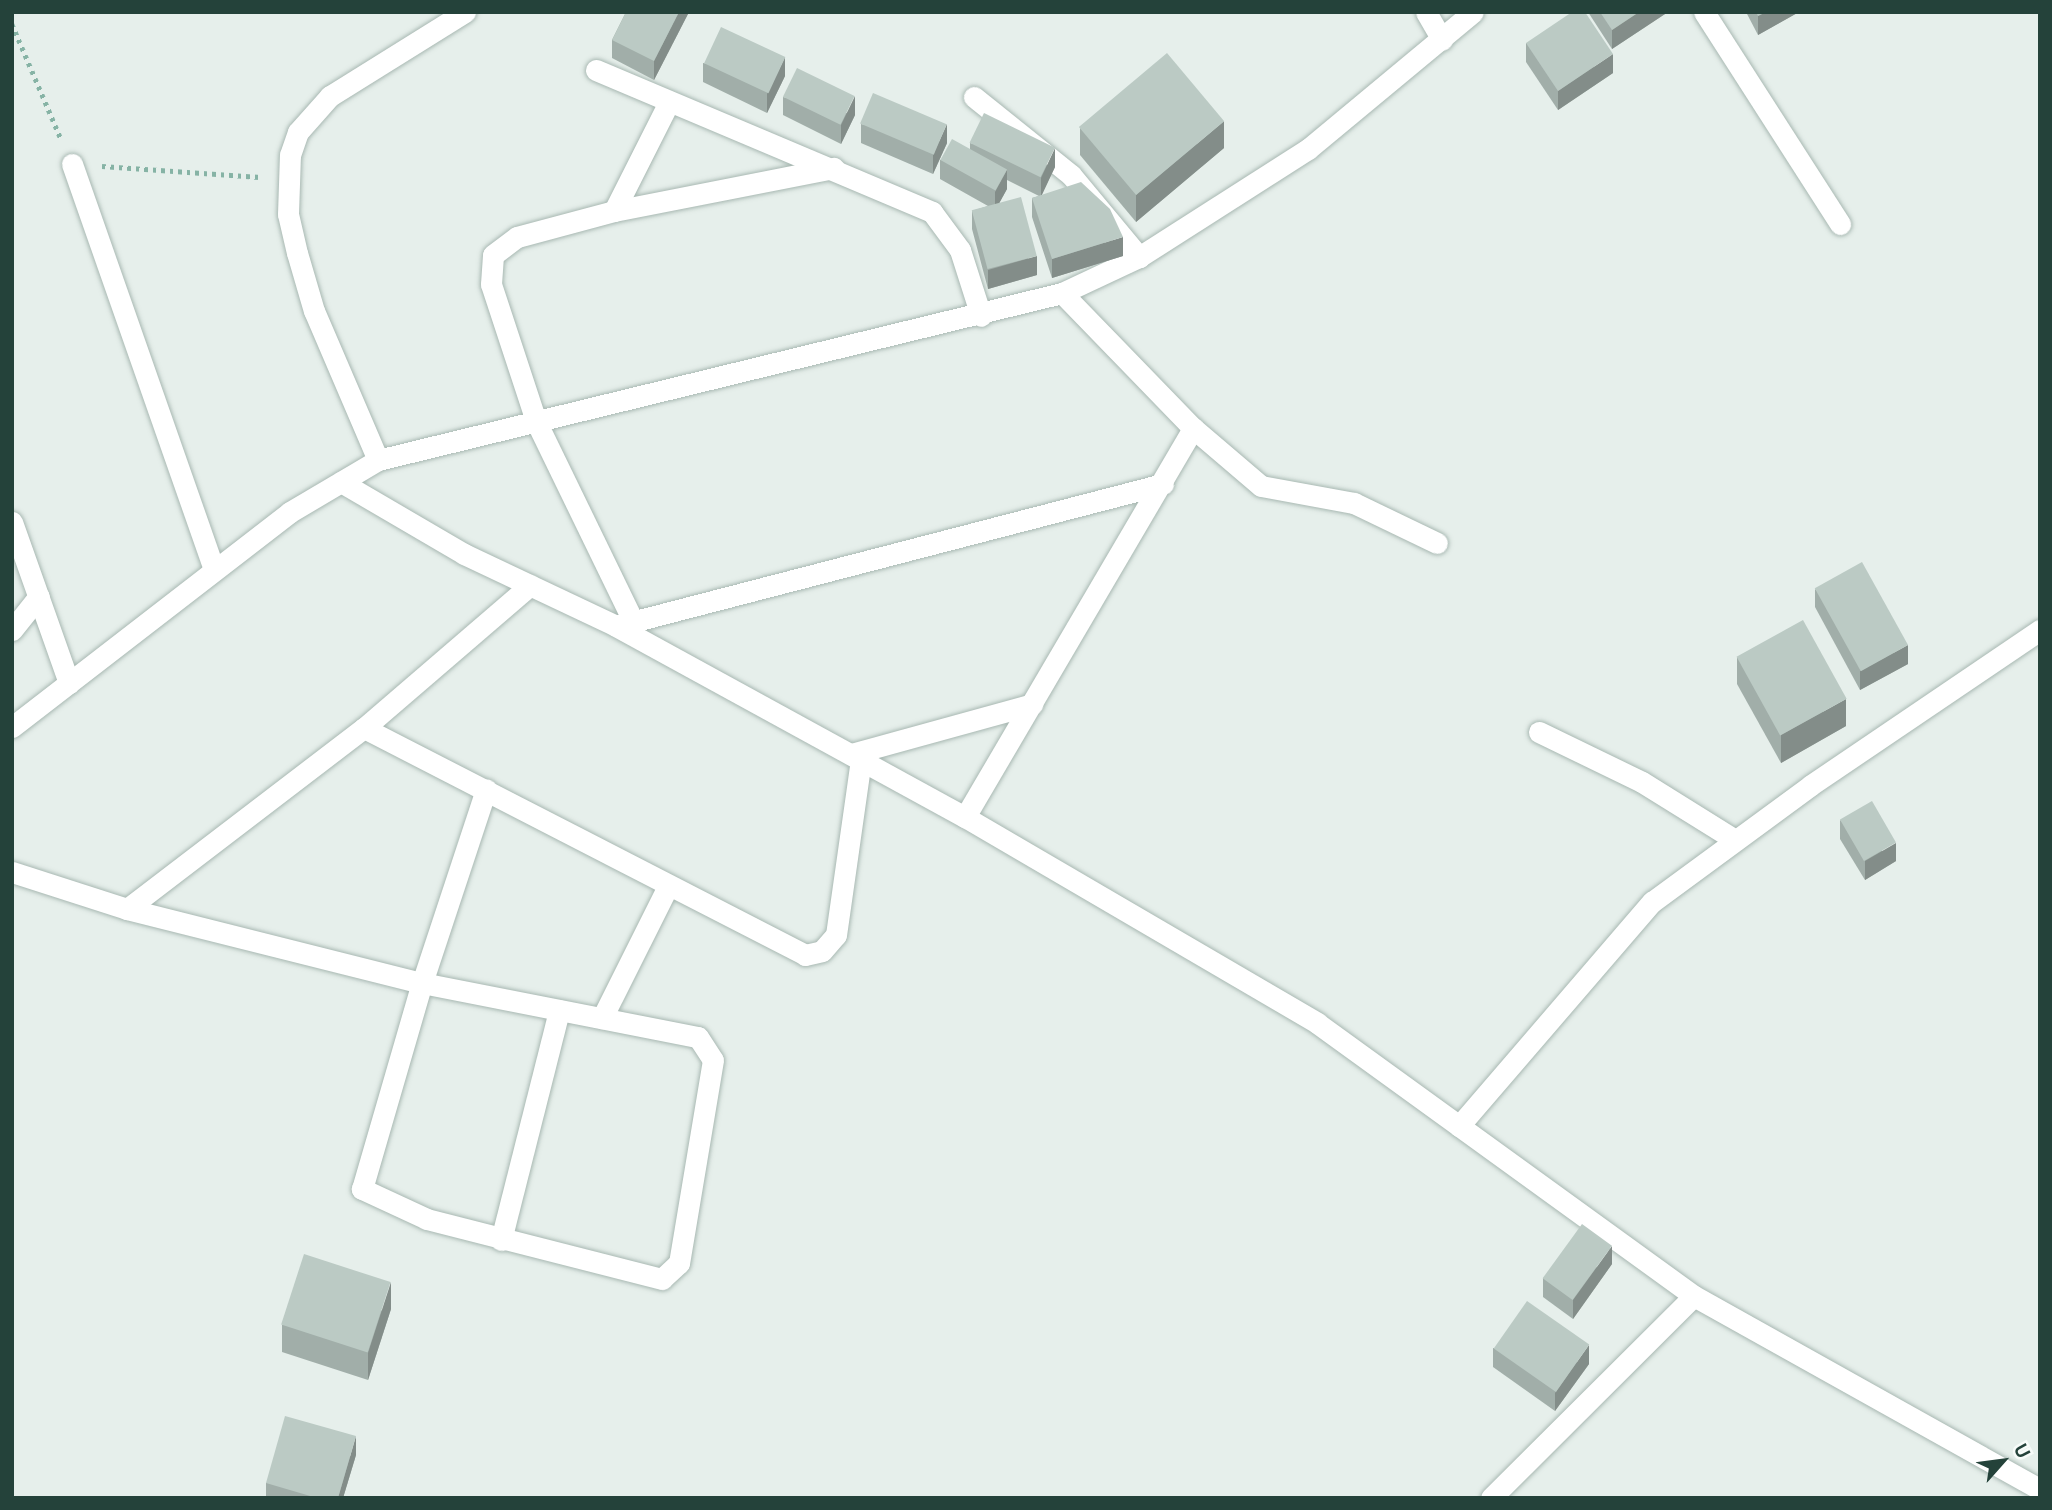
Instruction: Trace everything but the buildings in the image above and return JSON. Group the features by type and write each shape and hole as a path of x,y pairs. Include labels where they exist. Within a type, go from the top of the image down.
{"street":[{"path":"378,460 314,311 288,214 287,180 298,132 330,96 465,12"},
{"path":"1426,12 1442,40"},
{"path":"12,727 214,569 341,482 378,460 536,421 654,388 981,316 1062,293 1139,257 1308,149 1473,12"},
{"path":"1704,12 1840,224"},
{"path":"596,70 915,202 947,227 973,277 981,316"},
{"path":"974,97 1071,175 1139,257"},
{"path":"614,211 669,102"},
{"path":"72,164 214,569"},
{"path":"625,624 536,421 491,284 493,255 517,237 614,211 834,169"},
{"path":"1062,293 1193,428 1261,486 1354,503 1437,543"},
{"path":"965,817 1163,484 1193,428"},
{"path":"341,482 530,585 625,624 965,817 1317,1023 1693,1296 2040,1488"},
{"path":"625,624 1163,484"},
{"path":"12,522 69,683"},
{"path":"127,909 364,728 530,585"},
{"path":"12,630 39,596"},
{"path":"1459,1126 1622,932 1735,840 2040,630"},
{"path":"856,757 1032,704"},
{"path":"364,728 486,789 796,953 822,951 836,935 856,757"},
{"path":"1539,733 1642,782 1735,840"},
{"path":"12,872 127,909 422,982 698,1037 710,1047 713,1060 679,1263 662,1279 427,1219 362,1189 422,982 486,789"},
{"path":"603,1018 668,886"},
{"path":"501,1240 559,1010"},
{"path":"1491,1498 1693,1296"}],"path":[{"path":"12,24 72,164 287,180"}]}
